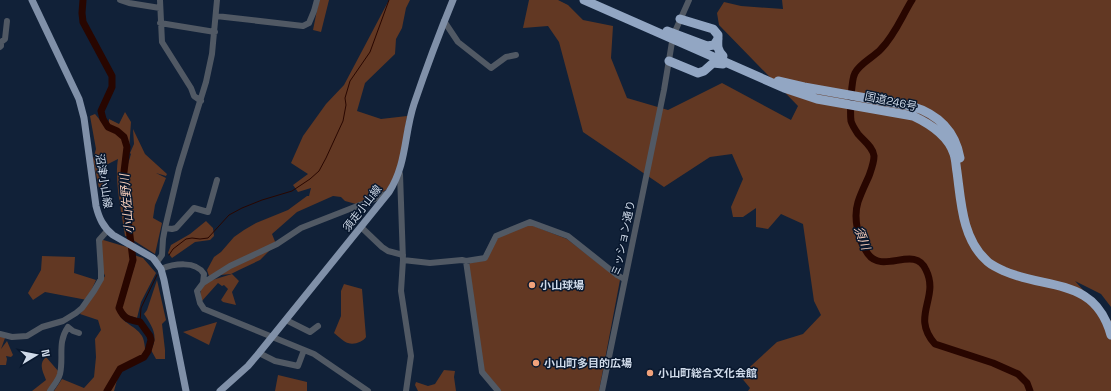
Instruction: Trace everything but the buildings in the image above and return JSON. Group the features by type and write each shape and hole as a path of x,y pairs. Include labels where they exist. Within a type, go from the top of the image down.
{"highway":[{"path":"584,0 664,33 707,46 714,45 718,39"},
{"path":"596,0 664,33"},
{"path":"680,19 713,29 718,35 718,52 723,56"},
{"name":"国道246号","path":"680,38 697,50 784,88 913,116 928,122 948,142 954,154 964,221 969,237 985,260 1016,276 1073,290 1087,297 1101,311 1111,335"},
{"name":"国道246号","path":"680,38 805,92 911,106 924,110 933,115 942,123 955,141 958,149 972,232 980,246 989,257 1002,265 1020,271 1075,284 1100,302 1111,319"},
{"path":"697,50 706,61 705,70"},
{"path":"668,61 698,73 715,63 736,67"}],"main road":[{"name":"沼津小山線","path":"32,0 80,99 96,206 100,219 107,231"},
{"name":"須走小山線","path":"220,391 248,366 273,337 362,227 389,192 400,174 414,104 453,0"},
{"path":"107,231 143,252 157,262 161,269 166,286 186,391"}],"street":[{"path":"120,0 160,8"},
{"path":"160,0 161,38 165,49 191,88 194,96 201,101"},
{"path":"157,262 162,255 164,228 179,169 201,101 209,69 217,0"},
{"path":"216,16 303,26 309,24 317,0"},
{"name":"ミッション通り","path":"602,391 664,90 673,36 689,0"},
{"path":"0,47 1,42 4,39 7,21"},
{"path":"444,21 458,42 491,68 506,57 516,54"},
{"path":"160,23 214,32"},
{"path":"400,174 403,258 401,292 411,356 406,391"},
{"path":"164,228 174,229 194,208 208,212 217,180"},
{"path":"368,391 314,354 204,309 197,291 203,283 230,266 277,244 301,228 389,192"},
{"path":"362,227 388,251 403,258 430,263 462,260 466,261 485,258 496,236 530,222 568,236 624,279"},
{"path":"0,334 12,337 27,336 42,327 63,321 82,308 101,279 102,271 99,240 107,231"},
{"path":"466,261 482,372 498,391"},
{"path":"161,269 169,266 186,264 194,266 203,272 203,283"},
{"path":"50,391 60,373 60,346 68,327 66,318"},
{"path":"286,320 310,332 318,326"},
{"path":"68,327 79,333"},
{"path":"259,353 275,360 298,366 304,350"}],"shaded area":[{"path":"319,0 329,0 321,32 313,30"},
{"path":"389,0 410,0 406,8 402,28 396,39 395,54 365,83 357,111 381,119 407,116 398,173 386,190 356,204 345,201 341,197 333,196 297,212 272,234 276,244 260,260 231,274 209,276 207,270 214,257 221,252 234,237 256,223 288,210 309,196 311,188 298,192 293,185 308,174 291,163 303,136 326,104 344,85"},
{"path":"529,0 558,0 568,5 583,20 613,26 611,58 627,98 668,110 722,83 791,120 798,106 719,25 717,13 724,2 741,6 783,9 782,0 1111,0 1111,307 1101,294 1075,281 1111,321 1111,391 748,391 750,388 740,376 777,342 803,334 821,315 814,301 803,224 781,214 768,229 756,227 756,208 743,217 733,217 731,207 743,179 732,154 710,157 664,187 583,132 559,42 548,26 523,28"},
{"path":"125,112 131,122 128,164 130,153 134,144 133,129 145,154 167,174 166,176 156,173 166,178 155,205 153,218 162,223 155,254 133,240 131,224 132,237 125,236 117,177 118,159 102,167 105,186 99,188 93,160 96,149 90,116 95,114 108,130 109,119 119,124"},
{"path":"206,221 213,228 214,236 210,240 195,242 172,258 168,253 171,245 190,234"},
{"path":"528,225 567,239 620,280 599,391 500,391 484,372 468,266 470,263 486,260 498,237"},
{"path":"100,239 130,248 133,259 132,266 118,305 118,311 119,315 125,322 141,334 145,345 145,350 139,359 120,369 114,391 54,391 62,379 84,388 94,377 96,357 95,339 101,330 98,320 80,314 105,276 101,266"},
{"path":"134,255 143,258 156,273 141,302 137,318 124,314 120,304 135,265"},
{"path":"42,256 75,257 74,273 96,280 87,300 45,292 33,300 28,293 41,270"},
{"path":"232,274 239,281 232,292 236,305 223,302 221,300 228,289 224,285 222,286 218,283 201,302 200,295 202,285 209,281"},
{"path":"157,280 166,320 162,324 165,359 156,359 151,350 154,340 154,331 144,314 147,310"},
{"path":"344,284 362,289 366,337 361,342 350,344 334,333 341,316 341,291"},
{"path":"217,322 209,345 183,332"},
{"path":"0,336 5,338 1,349 7,341 13,355 11,357 6,356 6,365 0,365"},
{"path":"46,357 59,372 50,391 32,391 46,380 42,362"},
{"path":"444,370 455,371 454,377 456,391 418,391 415,385 416,382 428,386 435,384"},
{"path":"278,375 307,382 307,391 275,391"}],"waterway":[{"name":"小山佐野川","path":"83,0 83,22 112,76 112,87 101,111 103,119 108,127 117,131 124,137 127,147 123,180 133,260 119,308 123,315 127,318 140,322 150,336 151,340 148,351 144,357 120,369 107,391"},
{"path":"169,255 173,249 186,239 208,238 229,215 262,200 292,191 319,171 343,121 346,105 345,98 350,81 370,52 389,0"},
{"name":"須川","path":"912,0 886,44 857,69 854,77 851,97 851,121 858,134 870,147 874,156 874,161 857,208 856,222 859,236 864,248 874,260 882,262 914,259 921,263 926,270 930,289 925,316 925,325 928,334 935,344 993,363 1018,374 1027,383 1030,391"},
{"path":"140,322 141,308 157,275"}],"place":[{"name":"小山球場","path":"532,285"},
{"name":"小山町多目的広場","path":"536,363"},
{"name":"小山町総合文化会館","path":"650,373"}]}
